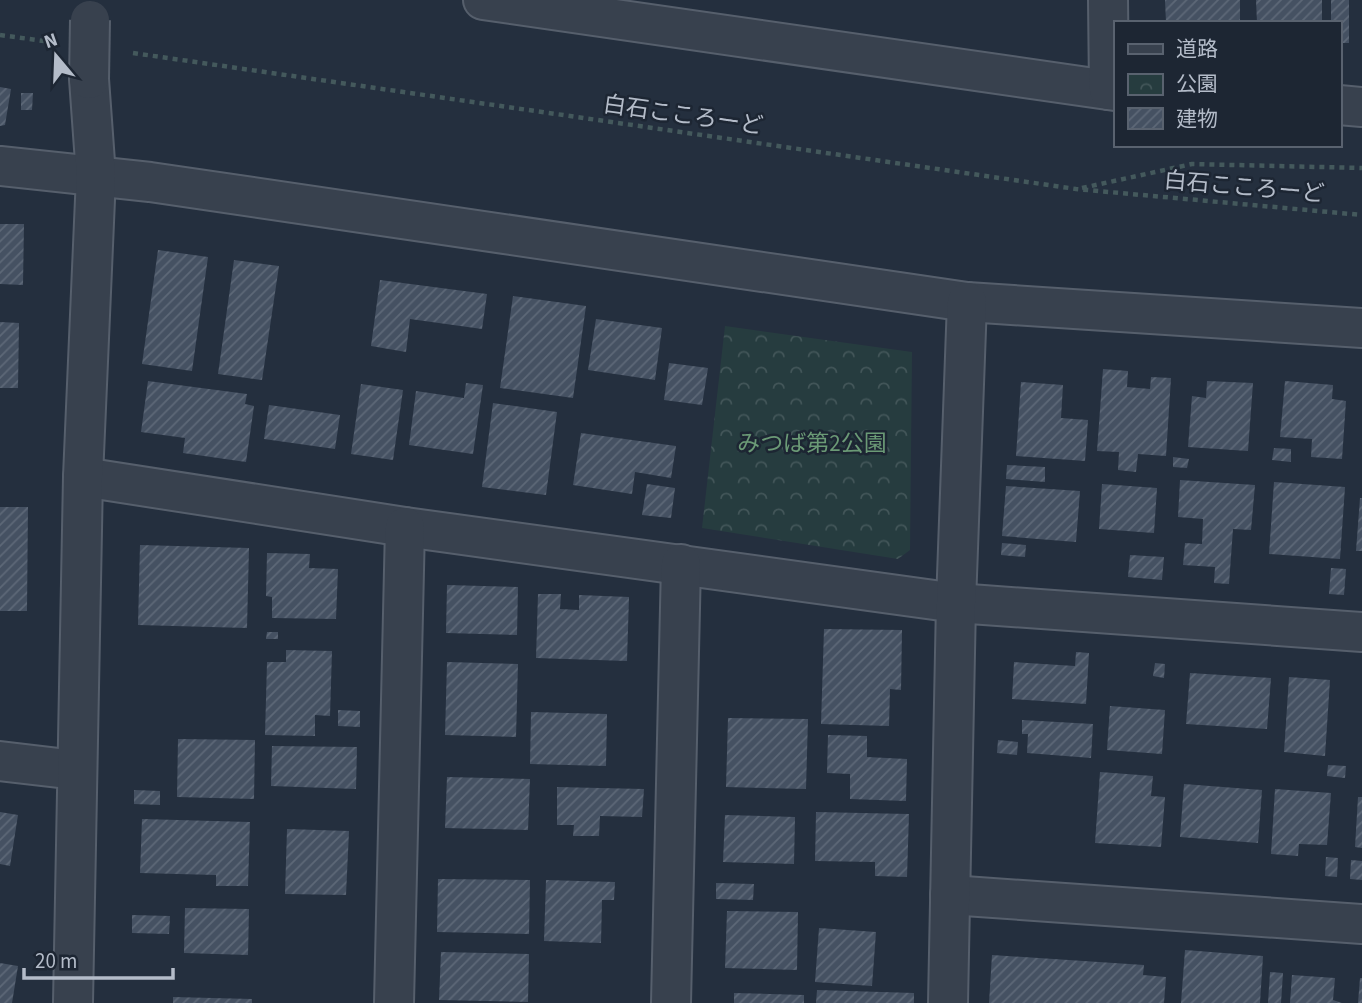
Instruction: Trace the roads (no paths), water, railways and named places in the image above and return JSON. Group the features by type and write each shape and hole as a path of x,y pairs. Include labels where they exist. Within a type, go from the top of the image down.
{"street":[{"path":"483,0 1112,91 1108,0"},
{"path":"73,1003 83,477 96,176 89,79 90,10"},
{"path":"1341,105 1362,107"},
{"path":"0,166 150,182 967,302 1362,328"},
{"path":"948,1003 967,302"},
{"path":"83,477 405,527 957,603 1362,632"},
{"path":"394,1003 405,527"},
{"path":"671,1003 681,565"},
{"path":"0,761 76,770"},
{"path":"950,895 1362,924"}],"park label":[{"name":"みつば第2公園","path":"812,443"}]}
